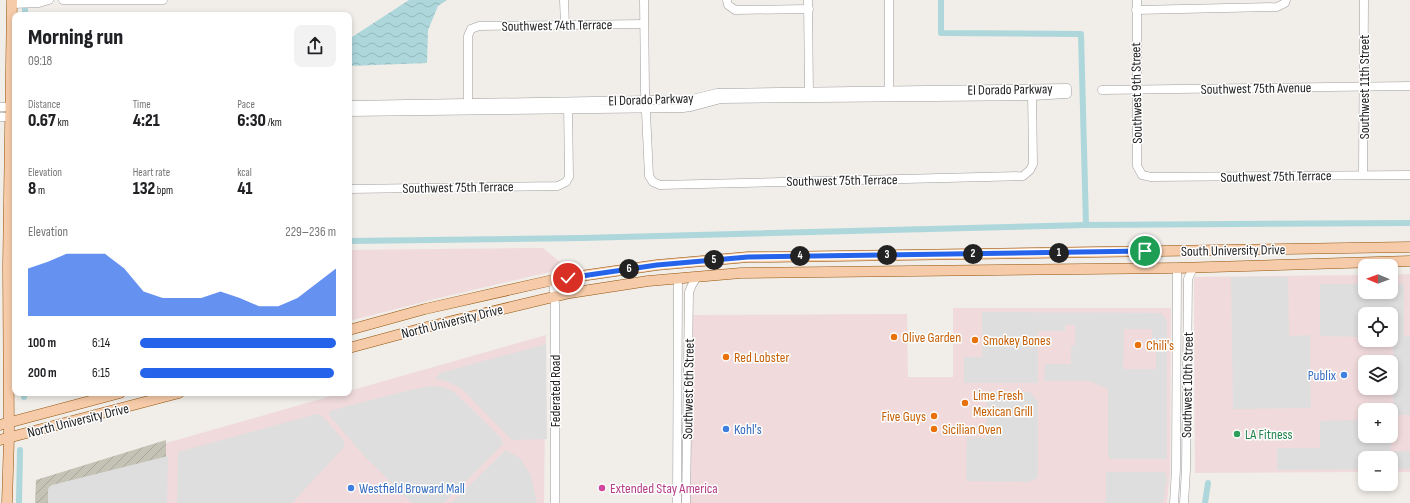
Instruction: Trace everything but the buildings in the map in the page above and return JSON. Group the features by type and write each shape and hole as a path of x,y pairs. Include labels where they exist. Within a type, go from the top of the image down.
{"main road":[{"path":"17,2 17,12"},
{"path":"7,503 4,424 12,143"},
{"name":"South University Drive","path":"553,280 657,265 748,257 1410,247"},
{"path":"1177,268 1182,260 1196,251"},
{"path":"678,279 699,261"},
{"name":"South University Drive","path":"554,296 627,284 741,274 1193,268 1410,261"},
{"name":"North University Drive","path":"352,329 464,300 553,280"},
{"name":"North University Drive","path":"352,347 554,296"},
{"path":"352,336 455,308 464,300"},
{"name":"North University Drive","path":"4,424 109,396"},
{"name":"North University Drive","path":"4,439 157,396"}],"street":[{"path":"17,2 49,0"},
{"path":"63,0 163,0"},
{"path":"564,0 565,25"},
{"path":"644,0 646,104"},
{"path":"808,0 809,94"},
{"path":"889,0 890,93"},
{"name":"Southwest 9th Street","path":"1136,0 1137,166 1142,175"},
{"name":"Southwest 11th Street","path":"1363,174 1364,0"},
{"path":"1136,10 1277,7 1286,1"},
{"path":"728,3 735,10 809,9"},
{"name":"Southwest 74th Terrace","path":"468,107 468,36 471,29 479,26 644,24"},
{"name":"Southwest 75th Avenue","path":"1102,90 1410,86"},
{"name":"El Dorado Parkway","path":"352,105 468,107 568,106 646,104 688,100 717,93 809,94 1067,91"},
{"name":"Southwest 75th Terrace","path":"646,104 649,176 653,182 660,185 1023,176 1030,170 1033,164 1032,92"},
{"name":"Southwest 75th Terrace","path":"352,189 558,186 566,182 570,170 568,106"},
{"path":"0,107 12,112"},
{"name":"El Dorado Parkway","path":"352,112 468,107"},
{"path":"0,117 12,112"},
{"name":"Southwest 75th Terrace","path":"1142,175 1151,177 1363,174 1410,175"},
{"name":"Southwest 10th Street","path":"1174,503 1176,469 1177,268"},
{"name":"Southwest 10th Street","path":"1184,503 1186,476 1188,285 1189,277 1193,268"},
{"name":"Southwest 6th Street","path":"686,503 689,292 697,277"},
{"name":"Southwest 6th Street","path":"677,503 678,279"},
{"name":"Federated Road","path":"553,280 555,503"}],"shaded area":[{"path":"543,248 567,268 352,320 352,250"},
{"path":"1410,274 1410,472 1398,472 1398,451 1358,451 1358,472 1195,473 1194,277 1358,275 1358,299 1398,299 1398,275"},
{"path":"1231,277 1288,277 1289,336 1310,335 1311,408 1233,409"},
{"path":"1320,284 1358,284 1358,299 1398,299 1398,284 1404,284 1404,336 1410,337 1410,415 1398,415 1398,403 1393,403 1393,395 1398,395 1398,355 1393,355 1393,347 1398,347 1398,307 1358,307 1358,337 1320,336"},
{"path":"953,308 1171,308 1170,474 1167,503 689,503 689,315 907,314 908,377 953,377"},
{"path":"982,312 1161,313 1167,321 1167,459 1110,459 1108,454 1108,389 1090,381 1044,381 1045,364 1071,364 1071,346 1075,345 1075,325 1065,325 1065,331 1038,331 1038,383 964,383 964,357 982,357","holes":["1124,329 1152,329 1152,348 1156,348 1156,369 1123,369"]},
{"path":"546,335 544,503 39,503 39,479 331,396 352,396 352,390"},
{"path":"546,344 547,439 512,440 462,389 447,381 435,379 440,373"},
{"path":"431,386 443,387 454,392 501,438 503,444 444,503 412,503 367,459 329,415 330,411 351,405"},
{"path":"987,392 1030,392 1038,402 1038,478 1027,482 966,481 967,437 986,438"},
{"path":"317,414 325,419 344,441 344,447 292,503 177,503 178,452"},
{"path":"1358,420 1358,443 1391,443 1391,451 1358,451 1358,469 1277,470 1277,448 1320,448 1320,421"},
{"path":"166,440 166,503 35,503 36,480"},
{"path":"506,450 520,458 531,476 537,503 451,503"},
{"path":"1398,451 1410,451 1410,469 1398,469"},
{"path":"168,456 167,503 48,503 48,490 52,485"},
{"path":"1106,472 1165,472 1167,479 1163,503 1106,503"}],"water":[{"path":"409,0 447,0 438,6 428,30 427,63 352,66 352,37"}],"waterway":[{"path":"941,0 941,33 1081,34 1086,225"},
{"path":"25,1 25,12"},
{"path":"352,241 582,238 1086,225 1410,223"},
{"path":"19,503 20,450"},
{"path":"1205,503 1208,483"}],"place":[{"name":"Olive Garden","path":"894,337"},
{"name":"Smokey Bones","path":"975,340"},
{"name":"Chili's","path":"1138,345"},
{"name":"Red Lobster","path":"726,357"},
{"name":"Publix","path":"1344,375"},
{"name":"Lime Fresh Mexican Grill","path":"965,403"},
{"name":"Five Guys","path":"934,416"},
{"name":"Kohl's","path":"726,429"},
{"name":"Sicilian Oven","path":"934,429"},
{"name":"LA Fitness","path":"1237,434"},
{"name":"Westfield Broward Mall","path":"351,488"},
{"name":"Extended Stay America","path":"602,488"}],"route":[{"path":"568,278 657,265 748,257 1145,251"}]}
